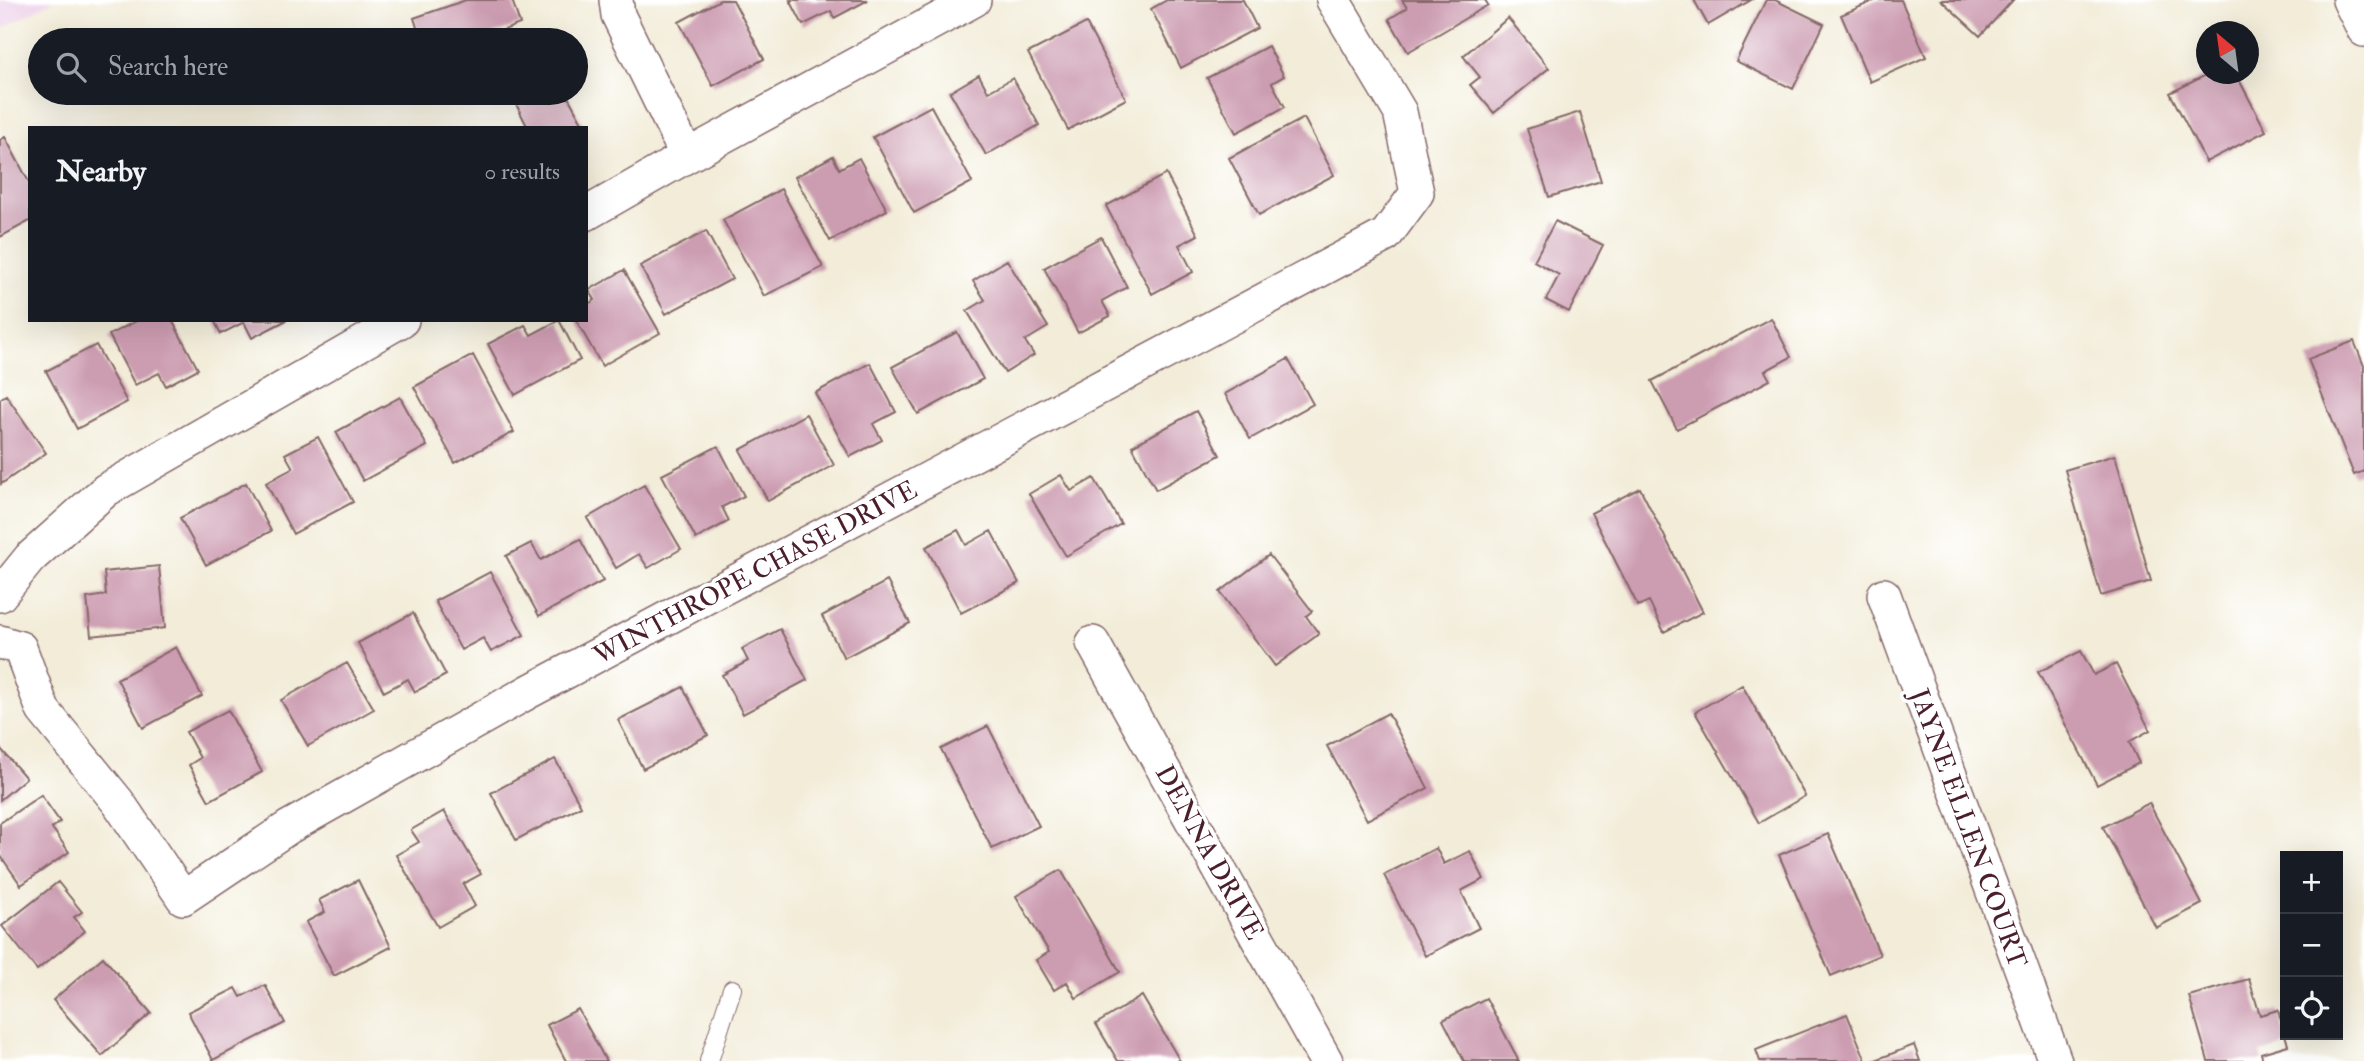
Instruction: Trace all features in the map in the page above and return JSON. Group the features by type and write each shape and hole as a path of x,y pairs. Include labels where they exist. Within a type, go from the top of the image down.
{"street":[{"path":"616,0 618,15 687,156"},
{"path":"588,213 974,0"},
{"name":"WINTHROPE CHASE DRIVE","path":"0,642 20,648 43,710 118,802 183,898 289,827 530,691 1386,235 1416,193 1401,113 1333,0"},
{"path":"2349,0 2364,30"},
{"path":"0,594 30,558 106,490 399,322"},
{"name":"JAYNE ELLEN COURT","path":"1884,594 2055,1061"},
{"name":"DENNA DRIVE","path":"1093,643 1326,1061"}],"lane":[{"path":"709,1061 732,989"}],"shaded area":[{"path":"0,0 54,0 0,30"}],"building":[{"path":"466,0 512,0 520,24 509,28 417,28 414,18"},
{"path":"720,0 733,0 764,59 713,86 679,22"},
{"path":"790,0 868,0 834,18 831,11 803,25"},
{"path":"1167,0 1243,0 1257,28 1181,68 1151,9"},
{"path":"1402,0 1485,0 1488,5 1408,52 1389,19 1407,8"},
{"path":"1694,0 1751,0 1708,25"},
{"path":"1766,0 1775,0 1824,24 1793,89 1736,61"},
{"path":"1876,0 1901,0 1926,57 1870,82 1841,15"},
{"path":"1941,0 2013,0 1980,36"},
{"path":"1508,18 1549,68 1494,113 1470,85 1480,77 1463,56"},
{"path":"1086,23 1126,99 1068,130 1028,53"},
{"path":"1268,46 1284,76 1272,83 1285,107 1236,133 1207,78"},
{"path":"979,75 988,92 1013,78 1039,125 986,155 950,92"},
{"path":"2196,80 2196,84 2241,84 2266,131 2206,162 2170,93"},
{"path":"516,105 573,105 584,126 527,126"},
{"path":"931,106 972,182 914,213 873,137"},
{"path":"1580,112 1601,181 1549,197 1527,129"},
{"path":"1304,118 1334,175 1259,215 1229,158"},
{"path":"5,137 28,180 28,222 0,237 0,140"},
{"path":"833,156 839,169 859,158 887,210 830,241 795,177"},
{"path":"1166,174 1198,235 1179,245 1193,272 1152,294 1106,206"},
{"path":"781,189 823,267 764,296 723,220"},
{"path":"1555,221 1603,245 1569,312 1546,300 1559,275 1534,261"},
{"path":"706,231 732,279 666,314 640,266"},
{"path":"1101,237 1127,287 1102,301 1110,316 1078,333 1044,268"},
{"path":"1007,260 1048,327 1025,341 1034,355 1005,373 967,311 985,300 973,281"},
{"path":"624,270 660,333 602,366 577,322 588,322 588,304 595,300 589,290"},
{"path":"1771,318 1791,357 1765,371 1770,380 1677,429 1652,381"},
{"path":"134,322 173,322 198,369 166,386 159,373 135,385 109,335"},
{"path":"215,322 244,322 221,334"},
{"path":"244,322 283,322 252,338"},
{"path":"560,322 580,360 515,395 488,344 525,325 531,335"},
{"path":"957,332 983,379 918,414 892,367"},
{"path":"2354,341 2364,366 2364,471 2354,475 2308,359"},
{"path":"96,345 127,402 77,429 46,371"},
{"path":"473,355 514,432 455,463 414,387"},
{"path":"1288,359 1313,404 1250,439 1225,394"},
{"path":"870,363 896,412 873,424 882,440 850,457 815,393"},
{"path":"6,395 46,453 1,484 0,399"},
{"path":"400,397 427,446 363,481 336,432"},
{"path":"1196,411 1220,455 1156,490 1132,446"},
{"path":"806,414 834,465 768,501 740,450"},
{"path":"318,437 353,502 293,534 266,483 293,468 285,454"},
{"path":"718,446 744,496 722,507 729,521 696,539 662,475"},
{"path":"2115,455 2151,581 2101,596 2065,470"},
{"path":"1061,475 1071,491 1094,478 1121,524 1066,556 1029,494"},
{"path":"246,483 271,531 206,565 180,518"},
{"path":"644,485 681,549 648,568 639,554 616,568 587,518"},
{"path":"1640,488 1703,612 1664,632 1649,601 1638,606 1591,513"},
{"path":"958,530 966,545 991,531 1019,583 961,613 926,547"},
{"path":"580,539 603,581 539,616 506,556 531,543 541,560"},
{"path":"1269,555 1312,611 1306,616 1319,634 1275,666 1220,592"},
{"path":"159,566 165,628 91,636 87,598 106,595 104,572"},
{"path":"490,572 524,635 491,652 483,638 461,650 435,601"},
{"path":"887,581 910,623 844,658 822,616"},
{"path":"413,613 446,675 415,692 408,679 384,692 358,643"},
{"path":"780,629 807,680 743,714 722,675 748,661 742,649"},
{"path":"176,647 202,696 143,728 117,679"},
{"path":"2081,651 2094,675 2116,664 2150,730 2129,742 2139,763 2097,785 2038,672"},
{"path":"347,663 374,709 308,746 281,700"},
{"path":"1742,685 1805,796 1759,823 1695,712"},
{"path":"683,687 708,735 643,769 618,720"},
{"path":"228,710 262,772 209,801 189,765 200,758 186,732"},
{"path":"1388,713 1428,788 1367,820 1327,746"},
{"path":"988,726 1039,826 992,849 941,749"},
{"path":"0,748 26,778 0,800"},
{"path":"555,759 581,806 516,840 491,793"},
{"path":"41,795 60,822 52,828 69,852 21,885 0,855 0,823"},
{"path":"2149,803 2202,904 2156,928 2103,827"},
{"path":"444,811 481,874 463,884 475,906 438,927 396,855 419,842 411,830"},
{"path":"1828,834 1880,955 1831,976 1779,855"},
{"path":"1436,848 1444,864 1470,851 1484,879 1461,891 1479,928 1425,956 1384,875"},
{"path":"1061,870 1120,972 1076,998 1067,982 1054,990 1036,960 1049,952 1016,896"},
{"path":"358,880 391,947 334,976 306,922 325,912 319,900"},
{"path":"58,882 82,912 74,917 85,931 37,970 2,926"},
{"path":"103,957 151,1013 102,1056 53,1000"},
{"path":"2249,979 2260,1015 2278,1010 2280,1040 2287,1040 2288,1045 2261,1053 2263,1061 2208,1061 2189,996"},
{"path":"265,985 285,1023 213,1060 188,1012 236,988 241,997"},
{"path":"1142,996 1180,1061 1118,1061 1096,1024"},
{"path":"1486,998 1519,1061 1464,1061 1443,1020"},
{"path":"578,1009 606,1061 566,1061 547,1025"},
{"path":"1847,1014 1866,1061 1760,1061 1756,1050"},
{"path":"1914,1045 1920,1061 1873,1061"}]}
